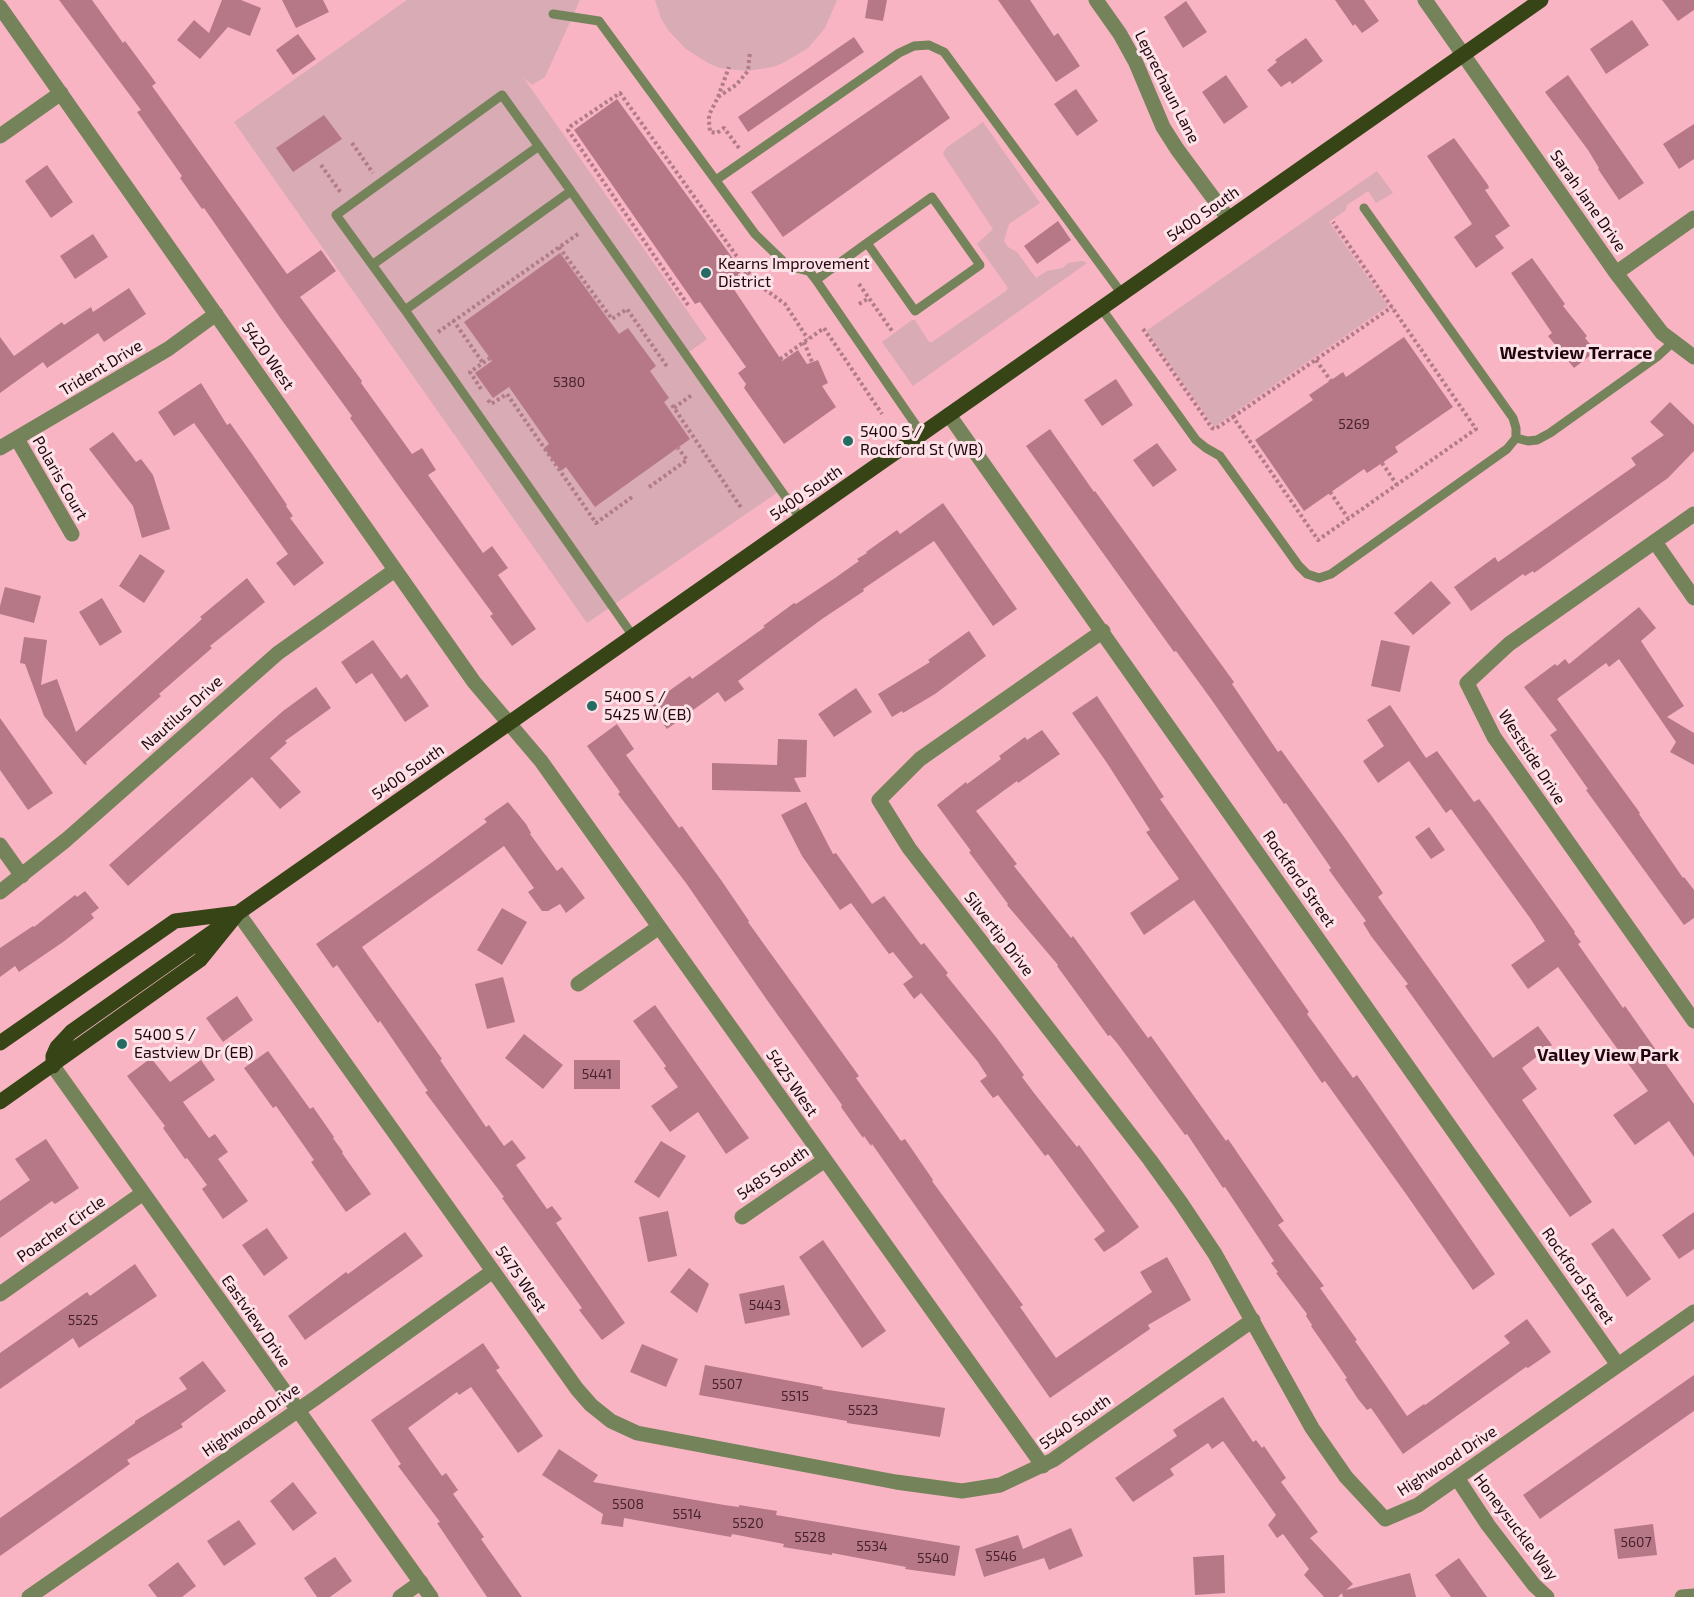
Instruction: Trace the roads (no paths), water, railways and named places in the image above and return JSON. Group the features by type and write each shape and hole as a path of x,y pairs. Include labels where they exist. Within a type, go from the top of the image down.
{"main road":[{"name":"5400 South","path":"0,1102 200,960 238,913 1541,0"},
{"name":"5400 South","path":"0,1043 175,921 238,913"}],"street":[{"name":"Leprechaun Lane","path":"1096,0 1120,34 1136,63 1163,127 1228,218"},
{"name":"Sarah Jane Drive","path":"1425,0 1616,273 1662,333 1694,357"},
{"name":"5420 West","path":"0,7 474,682 508,723"},
{"path":"0,136 61,93"},
{"path":"1616,273 1694,218"},
{"name":"Trident Drive","path":"0,448 168,349 216,314"},
{"name":"Rockford Street","path":"949,415 1618,1365"},
{"name":"Polaris Court","path":"17,439 72,534"},
{"name":"Westside Drive","path":"1694,514 1509,645 1467,683 1494,737 1694,1021"},
{"path":"1655,542 1694,598"},
{"name":"Nautilus Drive","path":"0,892 66,840 278,653 395,570"},
{"name":"Silvertip Drive","path":"1103,631 920,759 879,800 909,848 1156,1168 1215,1254 1253,1320"},
{"name":"5425 West","path":"508,723 541,761 1043,1466"},
{"path":"0,845 22,876"},
{"name":"5475 West","path":"238,913 577,1389 591,1405 611,1421 637,1433 896,1482"},
{"path":"578,984 659,927"},
{"name":"Eastview Drive","path":"53,1065 431,1597"},
{"name":"5485 South","path":"742,1217 825,1160"},
{"name":"Poacher Circle","path":"0,1294 143,1193"},
{"name":"Highwood Drive","path":"29,1597 493,1271"},
{"name":"Highwood Drive","path":"1253,1320 1312,1428 1346,1477 1385,1519 1418,1505 1694,1312"},
{"name":"5540 South","path":"896,1482 962,1491 1000,1485 1043,1466 1253,1320"},
{"name":"Honeysuckle Way","path":"1457,1478 1488,1525 1534,1585 1547,1597"},
{"path":"400,1597 420,1582"},
{"path":"1682,1597 1694,1596"}],"lane":[{"path":"553,14 599,21 765,246 788,266 809,271 922,434"},
{"path":"716,180 899,53 915,46 929,45 944,52 1122,294"},
{"path":"633,636 336,215 502,95 801,519"},
{"path":"372,265 538,146"},
{"path":"405,310 571,191"},
{"path":"816,280 867,243 932,197 980,265 915,311 867,243"},
{"path":"1101,308 1196,440 1220,456 1299,566 1307,574 1319,578 1331,574 1507,449 1516,438 1513,418 1364,208"},
{"path":"1516,438 1528,441 1537,440 1550,434 1658,356 1673,342"}],"place":[{"name":"Kearns Improvement District","path":"706,273"},
{"name":"5400 S / Rockford St (WB)","path":"848,441"},
{"name":"5400 S / 5425 W (EB)","path":"592,706"},
{"name":"5400 S / Eastview Dr (EB)","path":"122,1044"}],"district":[{"name":"Westview Terrace","path":"1576,353"},
{"name":"Valley View Park","path":"1608,1055"}]}
